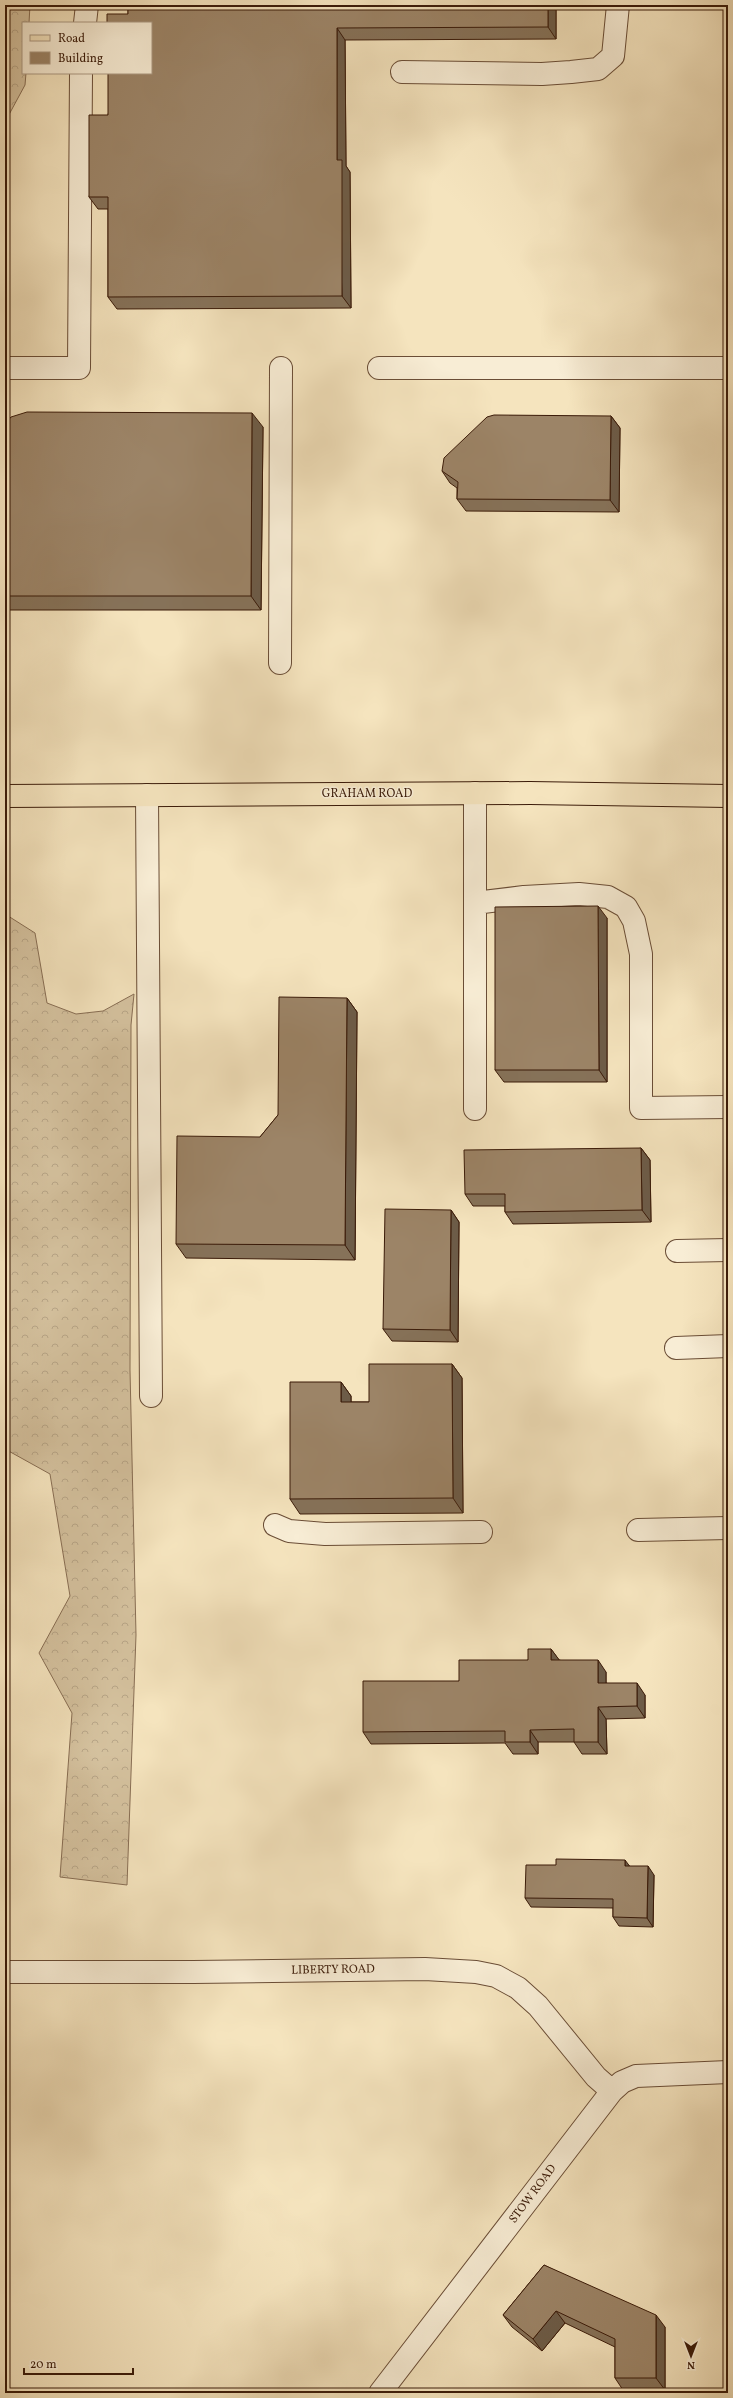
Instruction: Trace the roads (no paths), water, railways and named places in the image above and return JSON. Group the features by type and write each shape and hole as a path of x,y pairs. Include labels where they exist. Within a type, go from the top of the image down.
{"main road":[{"name":"GRAHAM ROAD","path":"5,796 475,793 728,796"}],"street":[{"path":"85,22 87,5"},
{"path":"402,72 542,74 598,69 613,56 618,5"},
{"path":"5,368 79,368 81,74"},
{"path":"280,663 281,368"},
{"path":"379,368 728,368"},
{"path":"475,793 475,1109"},
{"path":"147,795 152,1396"},
{"path":"475,903 524,897 579,894 608,897 626,907 634,921 641,954 641,1108 728,1107"},
{"path":"677,1251 728,1250"},
{"path":"676,1348 728,1346"},
{"path":"274,1525 289,1531 325,1534 481,1532"},
{"path":"638,1530 728,1528"},
{"name":"LIBERTY ROAD","path":"5,1972 193,1972 425,1969 476,1972 496,1976 518,1988 547,2016 596,2077 612,2091"},
{"name":"STOW ROAD","path":"380,2393 612,2091 622,2082 636,2076 728,2072"}]}
